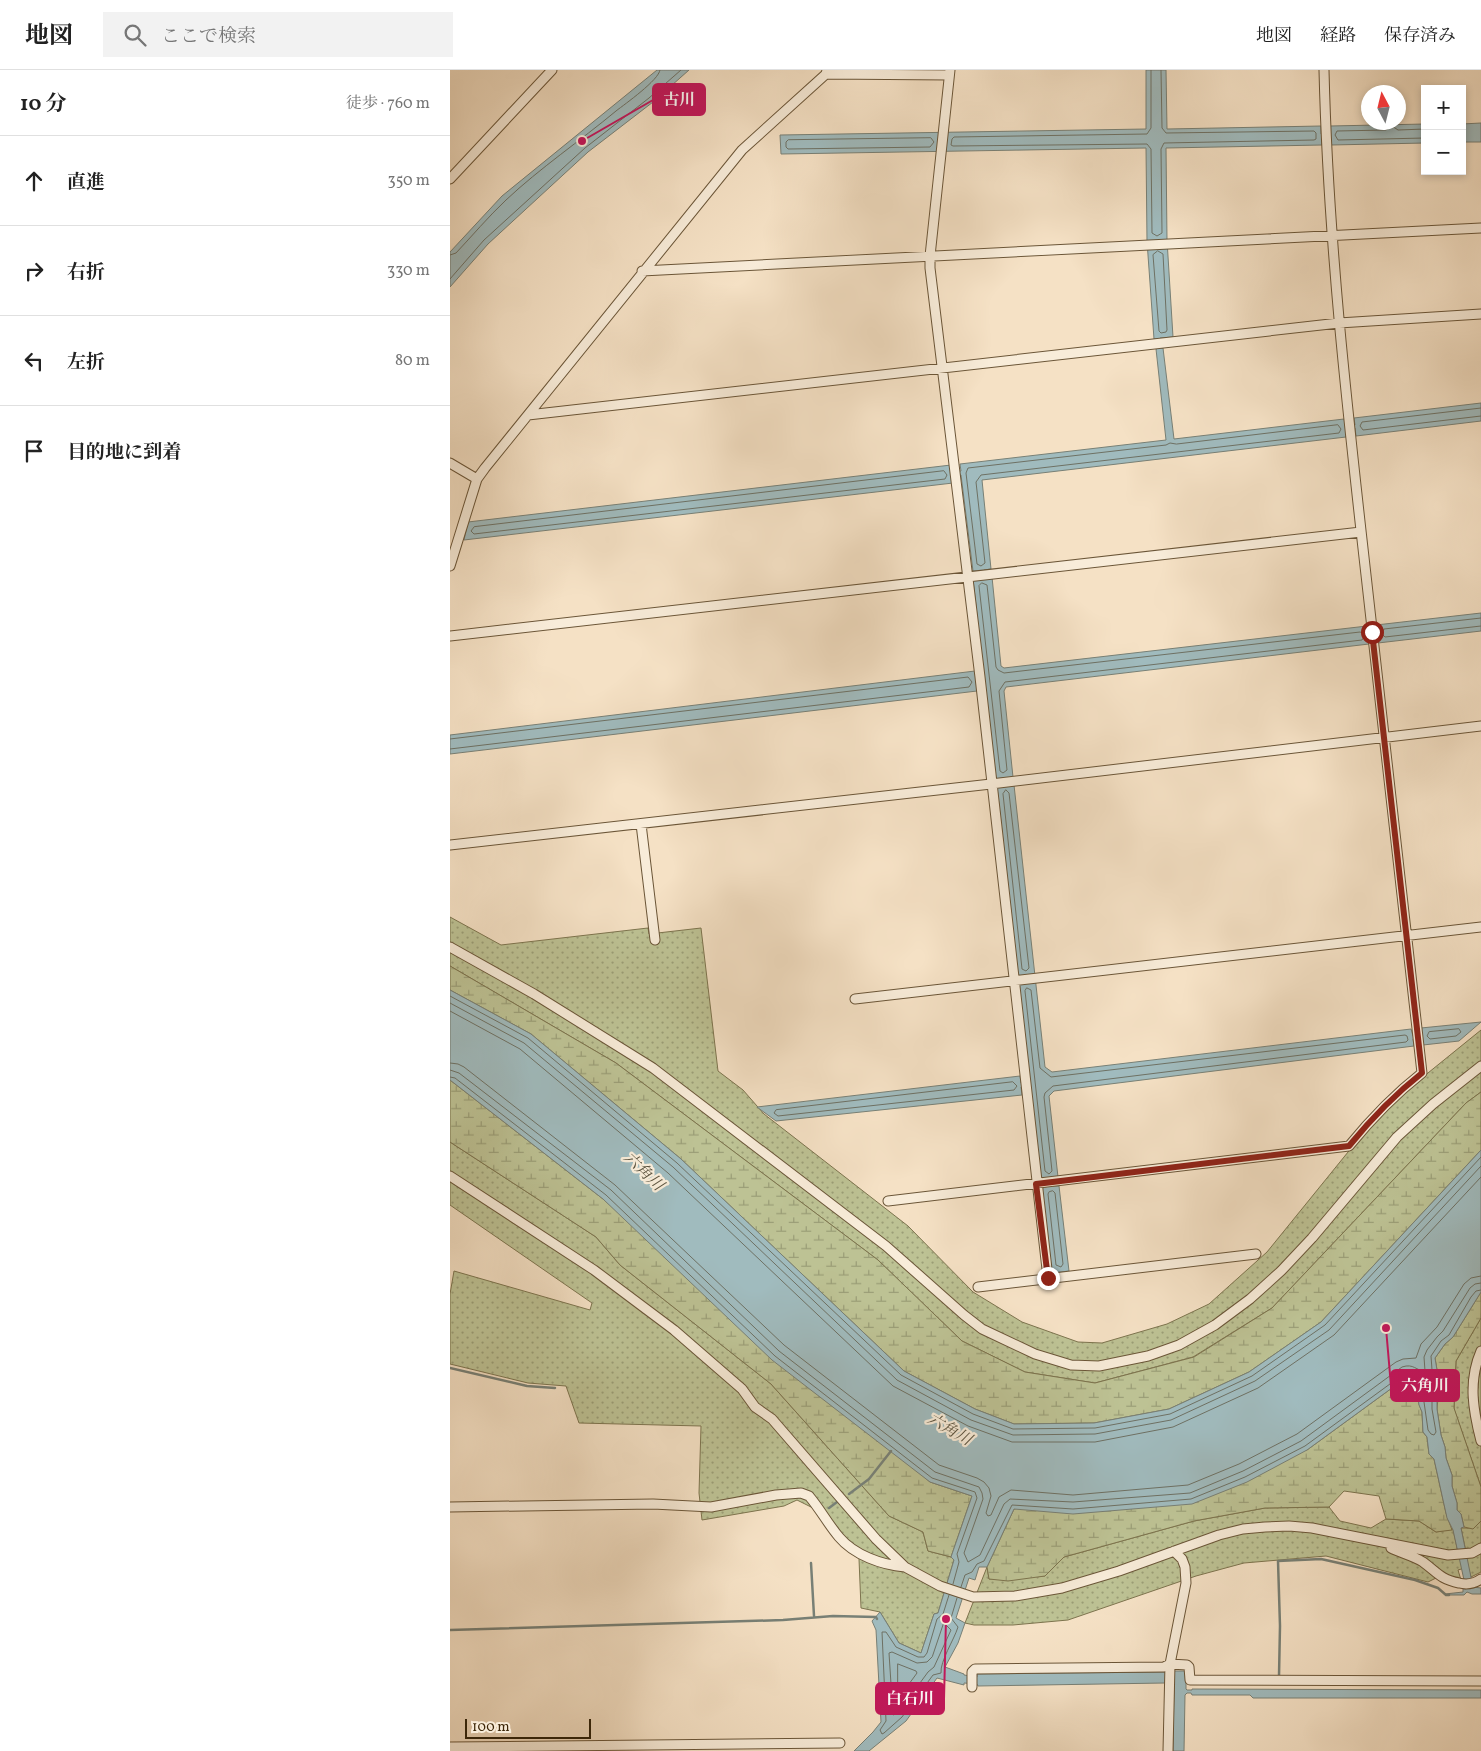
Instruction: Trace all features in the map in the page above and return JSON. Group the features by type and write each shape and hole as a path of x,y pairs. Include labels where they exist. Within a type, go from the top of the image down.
{"street":[{"path":"450,179 552,70"},
{"path":"888,1201 1349,1146 1371,1118 1422,1073 1372,635 1339,323 1326,136 1324,70"},
{"path":"450,566 476,479 642,271 742,150 827,72 950,73 930,268 968,576 1048,1278"},
{"path":"642,271 1332,234 1481,228"},
{"path":"528,415 1339,323 1481,314"},
{"path":"450,463 476,479"},
{"path":"450,636 1361,532"},
{"path":"450,845 1481,726"},
{"path":"641,824 655,940"},
{"path":"855,999 1481,927"},
{"path":"450,947 534,994 653,1068 886,1246 982,1329 1036,1354 1071,1365 1098,1366 1148,1356 1179,1345 1215,1325 1250,1299 1281,1271 1312,1238 1397,1137 1433,1104 1481,1066"},
{"path":"450,1176 594,1270 674,1330 742,1389 755,1408 772,1419 876,1540 905,1567 940,1586 973,1597 1015,1596 1062,1588 1119,1571 1219,1535 1243,1529 1266,1527 1312,1528 1374,1542 1448,1555 1472,1553 1481,1548"},
{"path":"978,1287 1256,1254"},
{"path":"1481,1351 1476,1362 1473,1392 1476,1422 1481,1441"},
{"path":"450,1508 654,1504 711,1508 776,1495 801,1493 809,1496 840,1539 862,1555 905,1567"},
{"path":"1374,1542 1422,1562 1448,1581 1473,1582"},
{"path":"1168,1751 1170,1673 1186,1582 1185,1567 1182,1559 1174,1551"},
{"path":"1170,1673 1187,1664 1190,1680 1481,1681"},
{"path":"972,1687 972,1672 975,1669 1164,1667 1170,1673"},
{"path":"450,1747 603,1748 840,1743"}],"green space":[{"path":"450,917 501,945 648,928 649,934 701,928 718,1071 743,1090 764,1114 908,1226 973,1292 1022,1322 1078,1342 1102,1343 1167,1324 1209,1304 1267,1252 1374,1120 1481,1030 1481,1092 1466,1103 1272,1308 1193,1357 1095,1383 1025,1372 962,1341 878,1260 616,1063 450,966"},
{"path":"450,966 616,1063 878,1260 962,1341 1025,1372 1095,1383 1194,1357 1272,1308 1466,1103 1481,1092 1481,1150 1321,1322 1249,1372 1169,1409 1094,1423 1014,1424 975,1409 904,1371 681,1159 531,1034 450,990"},
{"path":"450,1080 603,1199 930,1482 972,1496 951,1557 928,1551 923,1532 889,1516 771,1384 620,1265 596,1237 450,1142"},
{"path":"450,1142 596,1237 620,1265 771,1384 889,1516 923,1532 928,1551 951,1557 954,1560 938,1613 934,1614 921,1653 899,1643 880,1612 861,1608 859,1559 838,1542 813,1508 797,1500 784,1506 702,1520 699,1493 701,1426 579,1423 566,1386 528,1383 450,1364 450,1294 454,1271 590,1310 592,1303 450,1205"},
{"path":"1481,1292 1481,1318 1456,1361 1454,1408 1481,1487 1481,1521 1473,1529 1464,1527 1461,1514 1457,1510 1452,1486 1452,1475 1446,1458 1437,1409 1438,1398 1435,1388 1437,1370 1435,1358 1445,1344 1453,1337"},
{"path":"1481,1318 1481,1487 1454,1409 1456,1361"},
{"path":"1407,1377 1410,1377 1416,1383 1422,1412 1423,1432 1427,1437 1429,1454 1434,1459 1446,1513 1452,1530 1436,1532 1419,1521 1386,1519 1379,1496 1344,1491 1329,1507 1265,1508 1194,1521 1064,1557 1045,1576 1008,1581 989,1579 987,1567 1014,1509 1307,1450"},
{"path":"1329,1507 1340,1521 1371,1528 1386,1519 1419,1521 1436,1532 1453,1529 1459,1557 1467,1557 1461,1528 1473,1528 1481,1521 1481,1572 1471,1577 1468,1567 1458,1570 1461,1580 1442,1575 1428,1582 1326,1556 1244,1563 1196,1576 1068,1620 1013,1625 974,1625 965,1623 987,1567 989,1579 1045,1576 1064,1557 1194,1521 1265,1508"}],"water":[{"path":"657,70 689,70 653,102 588,152 488,244 450,287 450,252 502,196"},
{"path":"1146,70 1166,70 1167,129 1321,126 1321,134 1330,134 1330,126 1361,125 1361,130 1406,130 1406,124 1421,124 1421,143 1331,145 1330,138 1322,138 1322,145 1166,148 1167,240 1173,337 1160,338 1161,348 1163,348 1174,439 1344,419 1346,426 1355,425 1354,418 1481,403 1481,421 1356,436 1355,428 1346,429 1346,437 982,480 991,569 984,570 985,578 992,577 1001,666 1004,668 1367,626 1369,634 1377,632 1376,625 1481,613 1481,631 1378,643 1377,636 1369,637 1369,644 1006,687 1004,691 1013,777 1006,778 1014,785 1045,1067 1052,1072 1411,1029 1413,1036 1422,1035 1421,1028 1481,1022 1459,1041 1423,1045 1422,1038 1413,1039 1414,1046 1054,1091 1049,1096 1058,1177 1052,1178 1053,1186 1059,1186 1069,1271 1052,1273 1042,1188 1049,1186 1048,1178 1041,1179 1030,1086 1021,1087 1022,1095 776,1121 757,1107 1020,1076 1021,1083 1030,1082 997,787 1004,786 1003,778 996,779 985,683 977,684 977,691 450,754 450,735 975,671 976,679 984,678 973,579 980,578 979,571 973,571 961,475 952,476 953,483 464,540 468,522 951,465 952,472 961,471 960,464 1166,440 1156,349 1158,348 1157,339 1154,339 1147,241 1146,148 781,154 780,135 1146,129"},
{"path":"1481,123 1481,142 1466,142 1466,124"},
{"path":"450,990 531,1034 681,1159 904,1371 975,1409 1014,1424 1094,1423 1169,1409 1249,1372 1321,1322 1481,1150 1481,1292 1453,1337 1445,1344 1435,1358 1437,1370 1435,1388 1441,1435 1452,1475 1452,1486 1457,1510 1461,1514 1464,1527 1461,1528 1473,1587 1481,1588 1481,1594 1467,1592 1464,1595 1445,1595 1463,1592 1463,1589 1466,1589 1434,1459 1429,1454 1427,1437 1423,1432 1422,1412 1419,1405 1416,1383 1410,1377 1407,1377 1307,1450 1247,1482 1192,1504 1073,1514 1014,1509 987,1567 979,1567 975,1580 969,1578 956,1618 965,1623 958,1643 945,1667 964,1675 977,1677 977,1674 1166,1672 1174,1675 1174,1671 1186,1671 1187,1690 1481,1690 1481,1698 1253,1698 1250,1695 1192,1695 1187,1693 1185,1695 1184,1751 1173,1751 1174,1679 1165,1683 978,1686 977,1684 964,1683 964,1685 937,1678 906,1721 869,1751 854,1751 881,1722 876,1630 872,1621 880,1612 899,1643 921,1653 934,1614 938,1613 954,1560 951,1557 972,1496 930,1482 772,1360 603,1199 450,1080"}],"waterway":[{"path":"450,1368 527,1386 555,1388"},
{"path":"849,1494 869,1479 891,1451"},
{"path":"829,1508 837,1502"},
{"path":"1279,1676 1278,1561 1321,1559 1415,1580 1438,1588 1446,1595 1449,1595"},
{"path":"811,1563 814,1616"},
{"path":"450,1630 783,1620 833,1616 876,1617 877,1619"}],"place":[{"name":"古川","path":"582,141"},
{"name":"六角川","path":"1386,1328"},
{"name":"白石川","path":"946,1619"}],"route":[{"path":"1048,1278 1036,1184 1349,1146 1371,1118 1422,1073 1372,632"}]}
